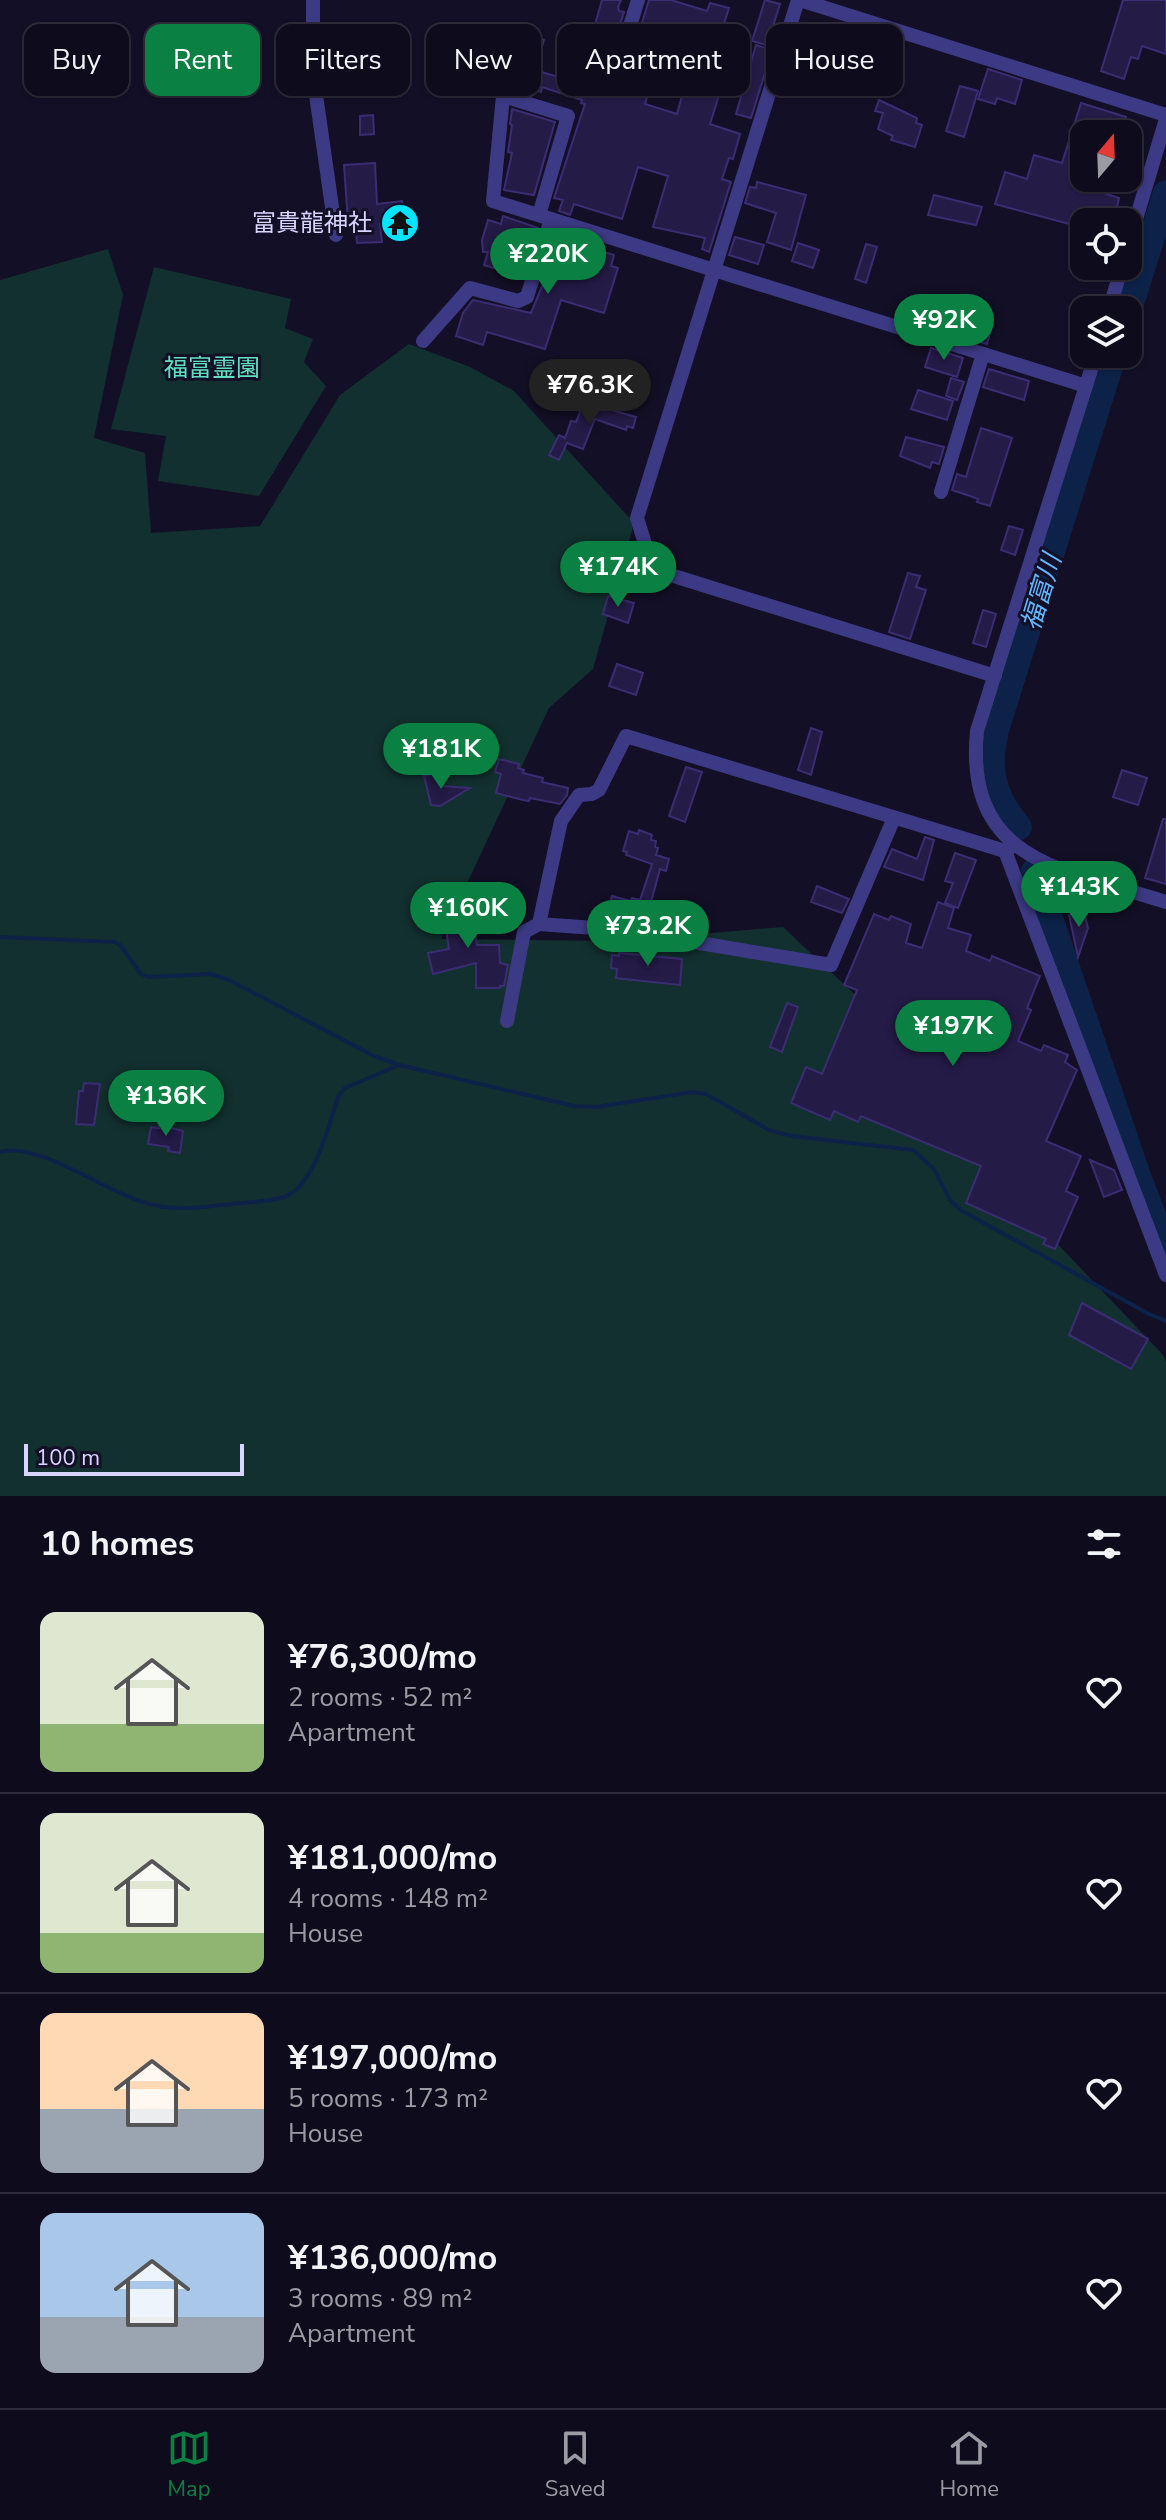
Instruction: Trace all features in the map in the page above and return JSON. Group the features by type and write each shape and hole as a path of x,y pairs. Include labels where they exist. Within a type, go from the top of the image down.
{"street":[{"path":"313,0 313,74 336,235"},
{"path":"631,24 638,0"},
{"path":"995,676 661,572 652,566 637,518 799,0 1166,117 1139,208"},
{"path":"423,341 470,288 518,301 527,297 545,217 568,116 503,96 493,201 545,217 1086,386"},
{"path":"941,492 983,354"},
{"path":"1092,368 977,731 977,785 991,818 1009,848 1166,1275"},
{"path":"539,924 561,821 579,795 599,790 626,736 894,818 1009,848 1037,861 1166,902"},
{"path":"507,1021 524,932 539,924 622,930 831,965 894,818"}],"green space":[{"path":"108,249 123,295 94,438 145,453 151,533 260,526 340,395 409,344 470,367 514,391 634,523 593,669 549,708 441,939 616,941 783,927 898,1035 1034,1219 1163,1355 1166,1361 1166,1496 0,1496 0,280"},
{"name":"福富霊園","path":"154,267 291,299 285,328 313,339 304,362 326,386 259,496 158,481 166,436 111,429"}],"building":[{"path":"602,0 621,0 619,11 624,12 620,24 595,24"},
{"path":"649,0 671,0 707,11 710,3 729,8 724,24 642,24"},
{"path":"765,0 780,4 774,24 766,24 766,45 752,41"},
{"path":"1123,0 1166,0 1166,54 1142,46 1138,59 1131,57 1124,79 1101,71"},
{"path":"756,45 766,48 766,69 751,118 736,114 741,96 750,96 750,66"},
{"path":"988,69 1022,80 1015,104 997,98 995,104 978,99"},
{"path":"541,72 557,77 557,92 542,87 541,92"},
{"path":"960,86 978,91 964,137 946,131"},
{"path":"570,96 647,96 645,104 677,114 682,96 719,96 710,124 740,134 733,159 729,158 722,179 731,182 709,252 702,249 705,238 653,227 668,176 638,167 622,219 574,204 570,215 559,211 563,200 554,198 585,104 581,103 582,100"},
{"path":"879,100 917,118 916,123 922,125 915,147 891,140 893,136 878,129 883,113 875,111"},
{"path":"1081,103 1126,117 1125,120 1076,120"},
{"path":"512,109 555,122 534,195 504,190 512,153 508,152"},
{"path":"373,115 374,134 360,135 360,116"},
{"path":"1070,138 1070,192 1103,192 1119,198 1117,208 1070,208 1070,224 995,204 1005,172 1027,179 1034,155 1062,163"},
{"path":"375,163 377,204 402,201 403,216 398,216 399,222 380,224 382,242 357,243 355,222 348,223 344,165"},
{"path":"757,182 806,195 791,250 767,242 776,213 745,203 750,187 756,188"},
{"path":"934,195 982,207 976,225 928,215"},
{"path":"503,216 538,228 523,277 484,265 488,252 483,252 482,240 488,220 501,224"},
{"path":"566,234 595,244 593,249 614,255 611,266 618,268 604,313 561,300 545,349 487,332 483,345 456,336 463,313 473,300 531,313 557,235 565,238"},
{"path":"735,237 764,245 758,264 729,255"},
{"path":"798,243 819,250 813,268 792,261"},
{"path":"866,244 877,247 866,283 855,279"},
{"path":"954,301 968,305 963,323 990,333 987,344 944,331"},
{"path":"931,348 963,358 957,377 925,367"},
{"path":"989,369 1029,381 1024,400 983,387"},
{"path":"951,378 964,382 957,400 946,396"},
{"path":"918,390 953,401 947,420 911,409"},
{"path":"584,402 636,417 633,428 627,426 626,430 595,419 583,449 567,443 559,460 549,455 559,435 565,438 571,421 576,422"},
{"path":"981,428 1012,438 990,506 952,490 957,474 966,477"},
{"path":"906,437 944,447 939,464 932,462 930,468 900,456"},
{"path":"1009,526 1023,530 1015,555 1001,550"},
{"path":"908,573 920,576 916,587 926,590 910,639 889,632"},
{"path":"608,596 634,603 628,623 603,614"},
{"path":"983,610 996,614 986,647 973,643"},
{"path":"617,664 643,673 636,695 609,686"},
{"path":"811,728 822,732 811,775 798,770"},
{"path":"499,759 519,764 518,768 524,770 523,773 543,778 542,782 568,788 567,795 560,804 496,793 501,774 495,772"},
{"path":"686,767 702,772 685,822 669,816"},
{"path":"1122,770 1147,778 1138,805 1113,797"},
{"path":"438,773 441,786 470,788 440,806 431,805 424,776"},
{"path":"1163,819 1166,819 1166,884 1145,878"},
{"path":"639,830 652,835 651,840 656,841 655,847 658,848 656,855 669,859 666,871 660,869 645,924 608,911 612,896 640,900 652,864 626,855 627,852 623,851 629,831 638,834"},
{"path":"925,837 934,840 923,880 884,867 892,849 917,859"},
{"path":"955,853 976,860 958,908 945,903 953,883 945,881"},
{"path":"817,886 849,899 842,913 811,902"},
{"path":"938,902 954,908 948,928 971,935 966,951 990,961 992,956 1040,976 1018,1041 1041,1051 1044,1045 1068,1055 1065,1062 1077,1070 1046,1141 1081,1156 1066,1191 1078,1197 1055,1249 1043,1244 1046,1239 966,1203 981,1166 861,1116 858,1122 834,1111 830,1120 791,1103 806,1067 822,1074 857,990 844,985 874,914 889,920 891,916 911,924 906,943 922,948"},
{"path":"470,904 477,945 499,945 500,963 508,965 504,986 500,988 476,988 476,963 433,974 428,953 449,949 443,909"},
{"path":"1084,912 1088,928 1078,957 1069,915"},
{"path":"619,953 682,959 680,985 616,978 617,969 611,968 612,955 619,956"},
{"path":"787,1003 798,1007 782,1052 770,1047"},
{"path":"84,1083 100,1084 94,1125 76,1124 79,1091 83,1091"},
{"path":"159,1125 183,1131 180,1153 168,1151 169,1147 148,1144 151,1127 159,1128"},
{"path":"1090,1160 1114,1170 1122,1190 1104,1197"},
{"path":"1082,1303 1148,1339 1131,1369 1069,1335"}],"waterway":[{"name":"福富川","path":"1133,296 1166,193"},
{"name":"福富川","path":"1019,827 997,793 992,770 993,744 1110,368"},
{"name":"福富川","path":"1034,871 1166,1249"},
{"path":"0,937 115,942 141,974 148,977 211,974 229,980 374,1056 397,1064"},
{"path":"0,1152 35,1154 153,1205 203,1207 269,1200 293,1192 303,1182 319,1154 339,1095 345,1088 399,1065 574,1106 596,1107 693,1092 706,1094 769,1130 791,1136 913,1150 934,1169 950,1200 962,1211 1166,1321"}],"place":[{"name":"富貴龍神社","path":"400,223"}]}
